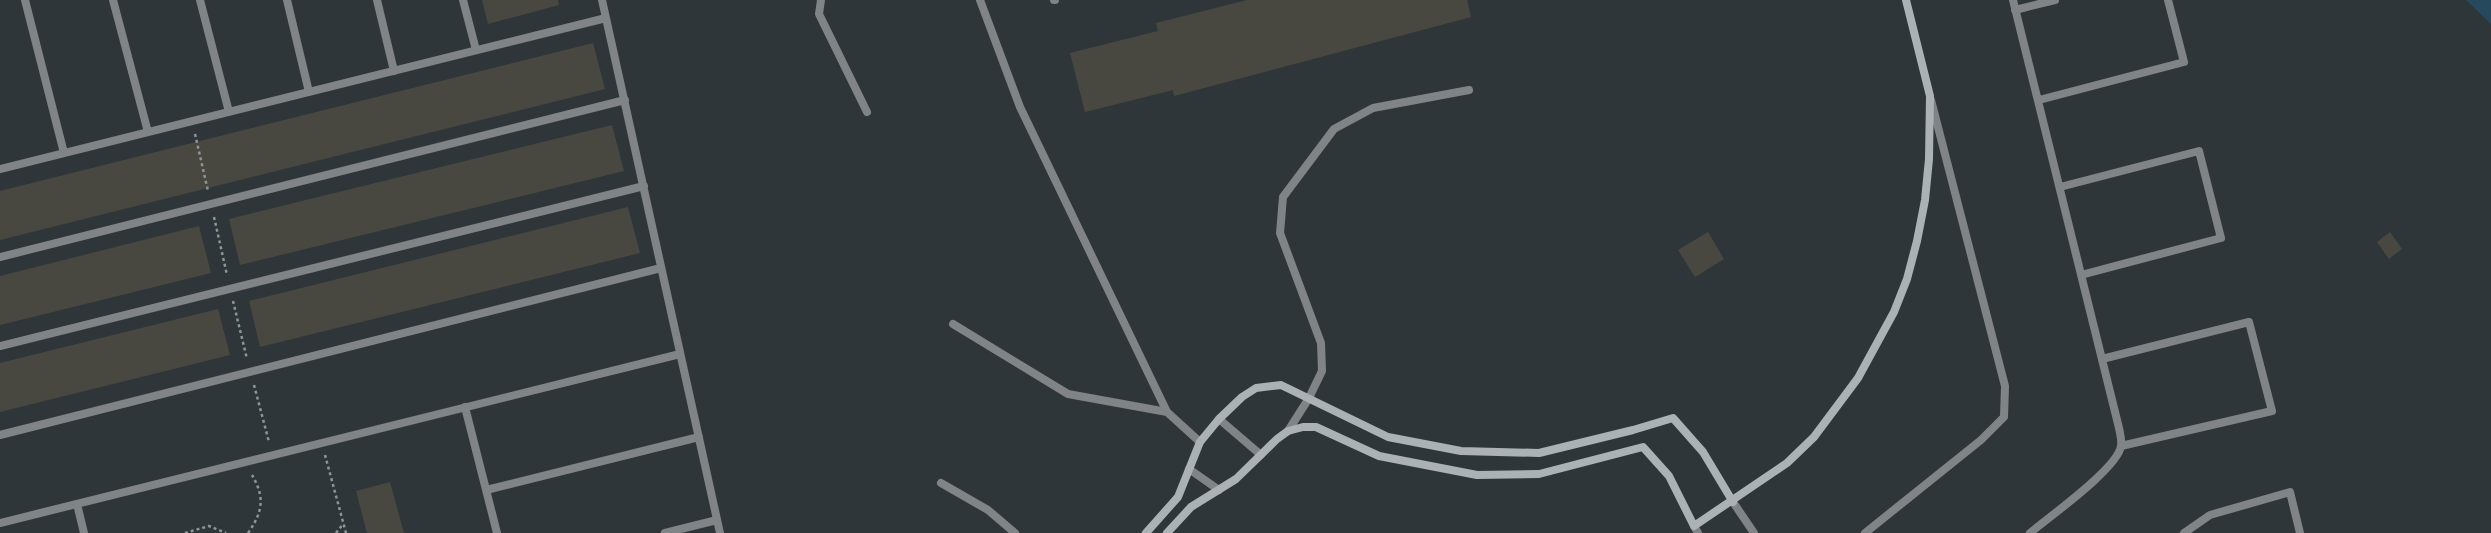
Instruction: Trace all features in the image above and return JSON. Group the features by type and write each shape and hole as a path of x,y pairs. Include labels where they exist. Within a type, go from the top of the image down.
{"street":[{"path":"25,0 64,153"},
{"path":"113,0 148,132"},
{"path":"200,0 229,112"},
{"path":"287,0 309,92"},
{"path":"377,0 394,71"},
{"path":"463,0 476,50"},
{"path":"602,0 720,533"},
{"path":"821,0 819,14 867,112"},
{"path":"980,0 1020,107 1167,412 1200,442"},
{"path":"1865,533 1981,440 2004,417 2006,386 1906,0"},
{"path":"2013,0 2102,359 2121,446 2115,460 2104,472 2030,533"},
{"path":"2015,10 2055,0"},
{"path":"2039,100 2184,62 2168,0"},
{"path":"0,169 606,18"},
{"path":"1288,431 1309,398 1322,371 1321,343 1280,233 1283,197 1334,129 1373,108 1469,90"},
{"path":"1167,533 1190,507 1236,480 1277,439 1288,431 1303,427 1316,427 1379,456 1477,475 1539,474 1643,447 1669,476 1696,530 1787,463 1814,437 1858,378 1894,312 1907,278 1925,200 1929,159 1930,96"},
{"path":"0,257 625,100"},
{"path":"2060,187 2199,151 2221,238 2081,275"},
{"path":"0,346 644,186"},
{"path":"0,435 661,268"},
{"path":"2102,359 2249,322 2272,411 2121,446"},
{"path":"953,324 1068,394 1167,412"},
{"path":"0,523 680,354"},
{"path":"1146,533 1178,496 1200,442 1219,419 1242,397 1256,388 1281,385 1388,437 1461,451 1539,453 1633,430 1673,418 1703,452 1733,502 1754,533"},
{"path":"465,407 497,533"},
{"path":"1219,419 1261,455"},
{"path":"486,490 699,437"},
{"path":"1189,469 1219,490"},
{"path":"941,483 988,510 1015,533"},
{"path":"2184,533 2210,516 2290,492 2300,533"},
{"path":"77,504 84,533"},
{"path":"665,533 717,520"}],"path":[{"path":"321,443 346,533"},
{"path":"244,462 255,481 262,500 259,519 248,533"},
{"path":"336,533 344,524"},
{"path":"185,533 209,526 226,533"}],"shaded area":[{"path":"2466,0 2491,0 2491,24"}],"building":[{"path":"482,0 558,0 559,5 488,24"},
{"path":"1247,0 1467,0 1471,17 1174,96 1173,90 1085,112 1070,53 1158,31 1156,23"},
{"path":"593,43 605,89 0,240 0,191"},
{"path":"612,125 624,171 240,265 229,219"},
{"path":"628,207 640,253 260,347 249,301"},
{"path":"199,226 211,273 0,325 0,276"},
{"path":"1708,232 1724,259 1695,277 1678,250"},
{"path":"2390,232 2402,249 2389,259 2377,242"},
{"path":"218,309 230,355 0,412 0,363"},
{"path":"390,482 404,533 367,533 356,491"}]}
